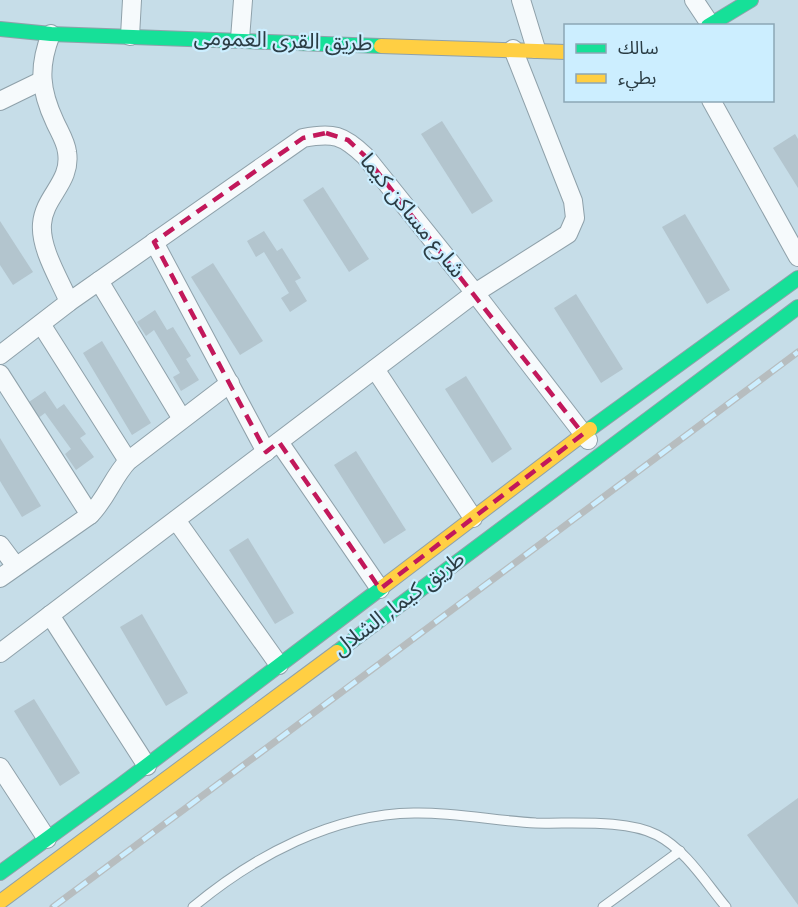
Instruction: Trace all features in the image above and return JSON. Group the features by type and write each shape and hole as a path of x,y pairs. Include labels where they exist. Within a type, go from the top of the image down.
{"main road":[{"path":"711,24 748,0"},
{"name":"طريق القرى العمومى","path":"0,28 51,34 131,29 564,52"},
{"name":"طريق كيما, الشلال","path":"0,873 147,766 583,434 798,278"},
{"name":"طريق كيما, الشلال","path":"0,902 135,805 598,453 798,307"}],"street":[{"path":"131,29 132,0"},
{"path":"521,0 536,50"},
{"path":"694,0 708,24"},
{"path":"240,36 242,3"},
{"path":"51,34 43,54 41,81 53,120 67,150 68,166 63,183 45,211 42,232 69,302"},
{"path":"0,653 475,293 568,234 575,218 573,201 513,49"},
{"path":"0,100 41,81"},
{"path":"712,102 798,257"},
{"name":"شارع مساكن كيما","path":"0,355 69,302 303,138 326,133 348,140 364,156 475,293 598,453"},
{"path":"154,242 230,383 272,447 380,589"},
{"path":"99,281 182,419"},
{"path":"41,324 128,461"},
{"path":"375,369 473,518"},
{"path":"0,374 90,514"},
{"path":"0,578 90,514 100,505 116,474 128,461 230,383"},
{"path":"176,520 279,665"},
{"path":"0,545 15,566"},
{"path":"50,615 147,766"},
{"path":"0,767 46,839"}],"lane":[{"path":"193,907 211,892 288,845 334,825 370,817 415,813 504,821 630,827 657,835 680,851 726,907"},
{"path":"603,907 680,851"}],"highlighted area":[{"path":"326,133 348,140 365,156 583,434 380,589 279,442 266,452 154,242 303,138"}],"building":[{"path":"442,121 493,201 472,214 421,134"},
{"path":"795,134 798,139 798,188 773,148"},
{"path":"323,187 369,259 349,272 303,200"},
{"path":"685,214 730,290 707,304 662,227"},
{"path":"0,221 33,272 13,285 0,265"},
{"path":"264,231 277,251 282,248 301,278 295,281 307,301 290,312 281,298 289,293 264,252 256,257 247,241"},
{"path":"213,263 263,341 240,355 191,277"},
{"path":"576,294 623,369 601,383 554,308"},
{"path":"155,310 167,330 173,327 191,356 186,359 199,380 181,391 173,377 180,373 154,330 146,336 137,322"},
{"path":"102,341 151,423 132,435 83,353"},
{"path":"466,376 512,449 492,463 445,389"},
{"path":"45,391 57,409 64,404 86,434 80,438 94,457 76,470 65,454 71,449 45,413 37,419 26,404"},
{"path":"0,438 41,506 22,517 0,481"},
{"path":"356,451 406,530 384,544 334,465"},
{"path":"248,538 294,613 275,624 229,550"},
{"path":"142,614 188,693 166,706 120,627"},
{"path":"34,699 80,773 60,786 14,711"},
{"path":"798,798 798,905 747,835"}],"railway":[{"path":"53,907 798,352"}],"traffic: fast":[{"path":"711,24 751,0"},
{"path":"0,29 51,34 381,46"},
{"path":"590,429 798,278"},
{"path":"337,652 798,307"},
{"path":"0,873 121,785 384,586"}],"traffic: slow":[{"path":"381,46 564,52"},
{"path":"384,586 590,429"},
{"path":"0,902 337,652"}]}
